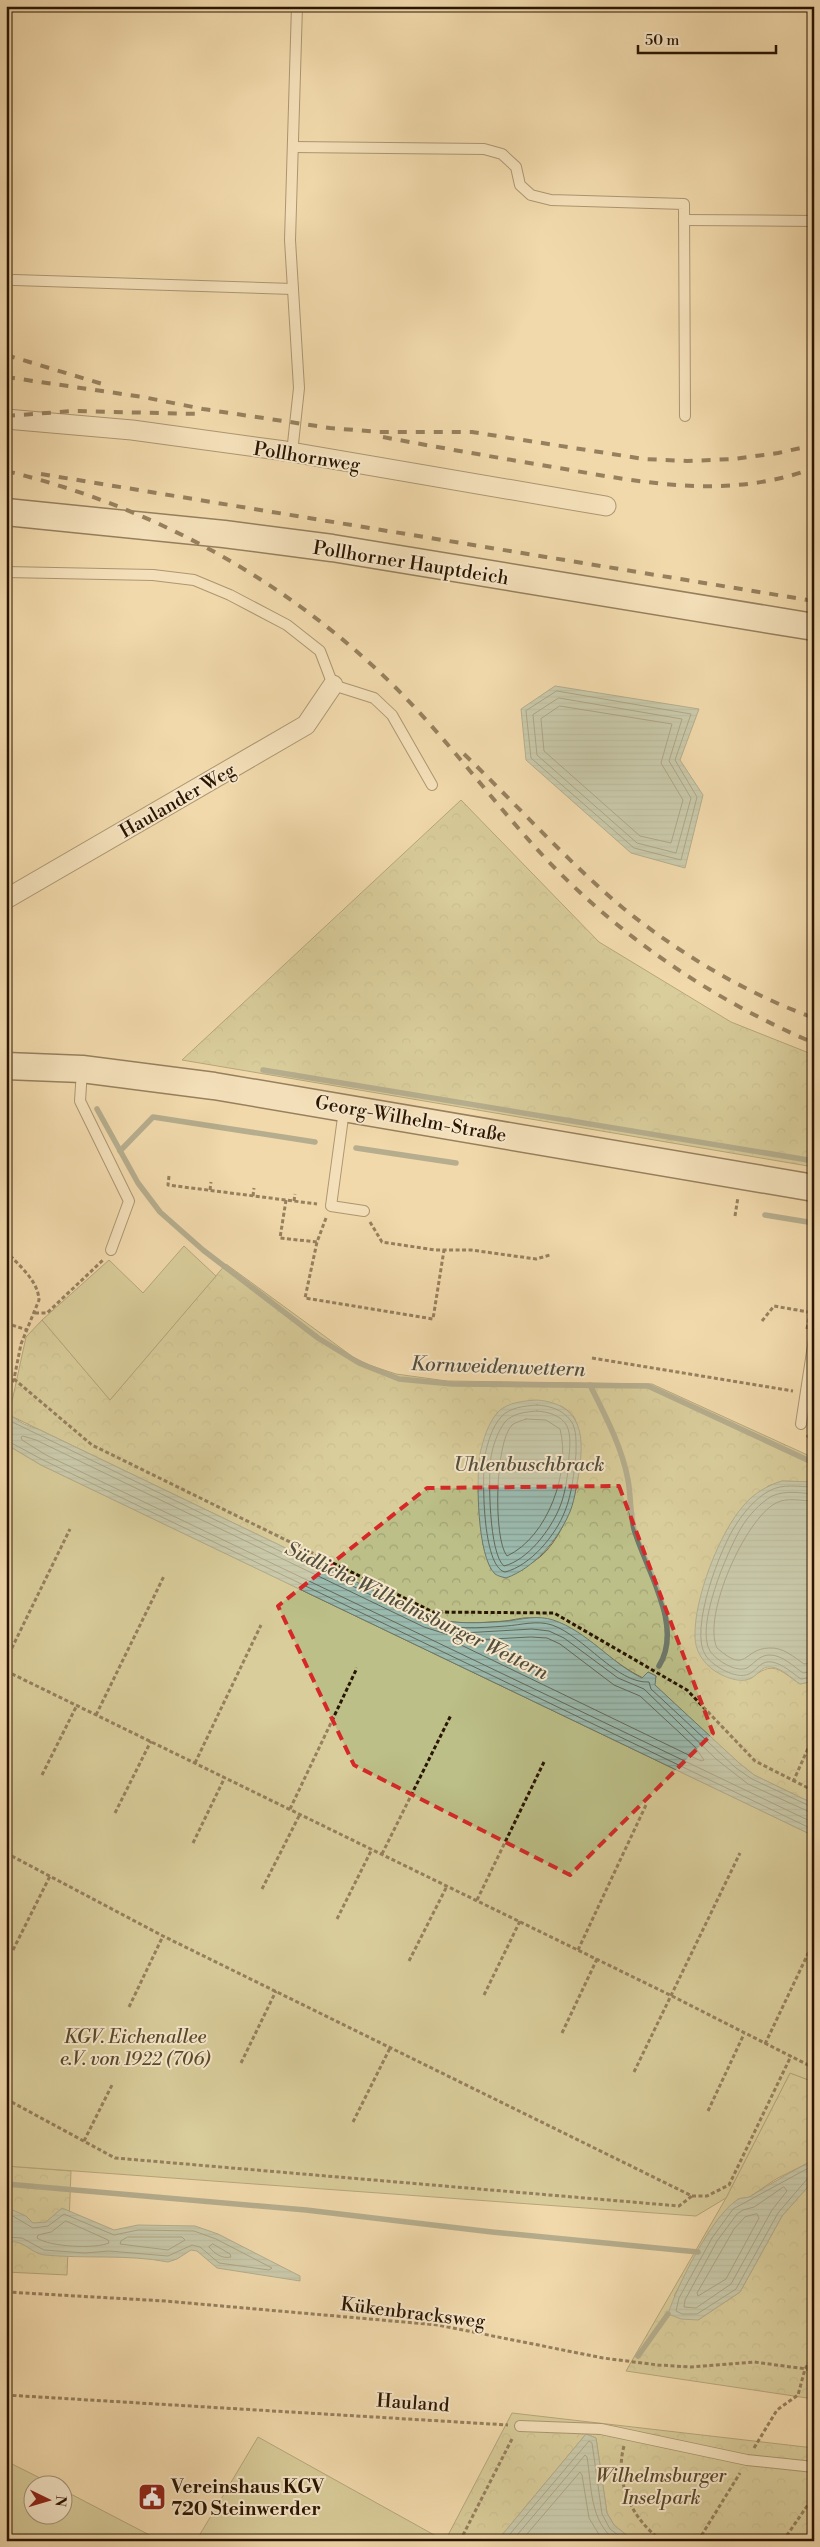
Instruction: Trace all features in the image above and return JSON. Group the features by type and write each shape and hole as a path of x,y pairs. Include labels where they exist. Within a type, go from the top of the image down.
{"main road":[{"name":"Pollhorner Hauptdeich","path":"6,512 224,534 332,548 814,627"},
{"name":"Georg-Wilhelm-Straße","path":"6,1066 82,1069 214,1086 345,1106 814,1188"}],"street":[{"name":"Pollhornweg","path":"6,419 132,430 292,453 606,506"},
{"name":"Haulander Weg","path":"6,899 306,725 333,685"}],"lane":[{"path":"292,453 299,388 290,240 297,6"},
{"path":"292,147 484,149 502,154 516,167 520,185 531,195 551,200 684,204 685,416"},
{"path":"684,220 814,222"},
{"path":"14,280 293,289"},
{"path":"6,572 153,575 194,580 230,595 287,625 320,651 333,685 374,698 392,715 432,785"},
{"path":"82,1069 80,1101 129,1201 111,1250"},
{"path":"345,1106 331,1206 364,1211"},
{"path":"801,1424 814,1340"},
{"path":"520,2426 563,2427 627,2433 748,2460 814,2467"}],"path":[{"path":"170,1176 168,1185 331,1206 317,1242 305,1298 433,1319 444,1250"},
{"path":"210,1190 211,1182"},
{"path":"253,1196 254,1188"},
{"path":"294,1201 295,1194"},
{"path":"735,1216 738,1198"},
{"path":"286,1200 280,1238 317,1242"},
{"path":"364,1211 382,1242 444,1250 470,1250 536,1260 550,1255"},
{"path":"35,1313 47,1313 111,1250"},
{"path":"6,1251 36,1287 38,1300 35,1313 21,1344 14,1379 6,1395"},
{"path":"806,1330 812,1313 811,1305"},
{"path":"762,1321 774,1306 812,1313"},
{"path":"6,1322 27,1330"},
{"path":"592,1358 806,1394"},
{"path":"14,1379 92,1445 433,1612 554,1613 687,1690 755,1761 814,1792"},
{"path":"6,1660 70,1529"},
{"path":"96,1714 164,1576"},
{"path":"195,1763 261,1625"},
{"path":"290,1809 357,1668"},
{"path":"6,1670 520,1921 814,2068"},
{"path":"42,1775 77,1705"},
{"path":"382,1854 451,1715"},
{"path":"793,1782 814,1735"},
{"path":"115,1813 151,1741"},
{"path":"477,1900 544,1762"},
{"path":"192,1843 225,1777"},
{"path":"578,1950 646,1805"},
{"path":"262,1889 300,1814"},
{"path":"337,1919 372,1849"},
{"path":"6,1853 163,1936 692,2196 706,2196 729,2185 791,2056"},
{"path":"634,2072 740,1853"},
{"path":"13,1950 50,1876"},
{"path":"409,1961 447,1886"},
{"path":"484,1995 520,1921"},
{"path":"129,2006 163,1936"},
{"path":"765,2044 814,1942"},
{"path":"562,2033 597,1959"},
{"path":"241,2063 276,1991"},
{"path":"708,2111 744,2034"},
{"path":"354,2122 390,2048"},
{"path":"84,2141 112,2085"},
{"path":"6,2099 115,2158 679,2206 692,2196"},
{"name":"Kükenbracksweg","path":"6,2292 165,2301 420,2324 603,2358 658,2365 691,2367 754,2362 814,2370"},
{"path":"698,2541 777,2410 798,2395 805,2369 814,2355"},
{"name":"Hauland","path":"6,2394 520,2426"},
{"path":"460,2541 520,2426"},
{"path":"627,2433 621,2456 623,2486 629,2505 652,2534 662,2541"},
{"path":"783,2541 814,2496"}],"highlighted area":[{"path":"619,1486 713,1733 570,1875 354,1765 278,1606 427,1488"}],"green space":[{"path":"461,800 599,942 731,1022 814,1055 814,1167 182,1060"},
{"path":"184,1246 216,1276 110,1400 42,1320 109,1260 143,1293"},
{"path":"226,1264 353,1357 369,1365 396,1374 447,1381 652,1384 814,1458 814,1482 782,1481 768,1486 732,1521 705,1585 695,1637 750,1679 770,1668 781,1671 800,1684 814,1681 814,1804 754,1775 739,1763 654,1685 656,1676 648,1672 643,1678 563,1626 532,1618 466,1623 438,1620 429,1617 9,1415 26,1337 42,1320 110,1400","holes":["561,1406 571,1413 575,1419 579,1435 578,1476 574,1497 567,1517 546,1551 533,1562 491,1569 483,1544 480,1456 490,1425 498,1412"]},
{"name":"KGV. Eichenallee e.V. von 1922 (706)","path":"9,1446 41,1465 814,1836 814,2082 790,2073 726,2198 696,2216 6,2166 6,1447"},
{"path":"790,2073 814,2082 814,2160 776,2179 748,2198 738,2199 707,2235 674,2296 698,2320 740,2292 782,2216 814,2180 814,2399 626,2371 726,2198"},
{"path":"6,2166 71,2171 67,2275 6,2272"},
{"name":"Wilhelmsburger Inselpark","path":"512,2413 814,2448 814,2541 634,2541 614,2525 607,2513 596,2438 586,2434 497,2541 445,2541"},
{"path":"258,2437 445,2541 196,2541"},
{"path":"6,2461 32,2474 22,2474 22,2524 72,2524 72,2495 161,2541 6,2541"}],"water":[{"path":"555,686 699,709 680,760 703,795 685,868 631,853 526,760 521,709"},
{"name":"Uhlenbuschbrack","path":"537,1400 553,1403 564,1408 578,1426 581,1450 574,1501 564,1524 544,1552 526,1568 506,1578 495,1574 489,1565 484,1551 478,1498 480,1454 484,1437 494,1416 498,1412 511,1404"},
{"path":"6,1413 24,1424 429,1617 438,1620 468,1623 542,1618 565,1625 588,1639 631,1672 642,1678 648,1672 656,1676 655,1685 739,1763 754,1775 814,1804 814,1836 41,1465 6,1444"},
{"path":"782,1481 814,1482 814,1681 800,1684 774,1667 767,1667 747,1680 733,1679 711,1668 698,1652 695,1641 696,1621 703,1586 717,1549 735,1517 756,1493"},
{"path":"814,2160 814,2180 782,2216 740,2292 698,2320 681,2319 668,2314 696,2252 727,2208 739,2199 751,2196"},
{"path":"6,2207 26,2216 33,2223 46,2222 62,2208 114,2230 138,2225 195,2226 218,2234 300,2276 300,2281 217,2268 197,2251 191,2250 177,2259 168,2262 137,2258 40,2254 17,2242 6,2243"},
{"path":"586,2434 596,2438 607,2513 614,2525 634,2541 497,2541"}],"waterway":[{"path":"263,1070 814,1161"},
{"name":"Kornweidenwettern","path":"97,1109 138,1183 160,1212 203,1250 318,1338 359,1363 399,1379 452,1384 648,1386 814,1463"},
{"path":"120,1151 153,1117 315,1142"},
{"path":"356,1148 456,1163"},
{"path":"765,1215 814,1223"},
{"path":"590,1385 622,1455 630,1492 634,1529 654,1580 665,1616 666,1650 659,1666"},
{"path":"6,2184 306,2210 492,2232 698,2252"},
{"path":"638,2356 668,2314"}],"railway":[{"path":"6,355 109,386"},
{"path":"6,377 143,397 203,409 330,428 379,432 472,432 644,459 687,461 734,459 778,453 814,445"},
{"path":"6,416 73,411 201,414"},
{"path":"383,437 623,479 687,486 750,484 782,478 814,468"},
{"path":"6,471 60,486 113,505 165,527 215,552 263,581 310,613 354,649 395,687 435,730 548,861 607,916 639,942 706,988 741,1008 814,1043"},
{"path":"41,474 814,601"},
{"path":"464,754 602,890 645,925 714,971 763,997 814,1018"}],"place":[{"name":"Vereinshaus KGV 720 Steinwerder","path":"152,2497"}],"water label":[{"name":"Südliche Wilhelmsburger Wettern","path":"417,1610"}]}
